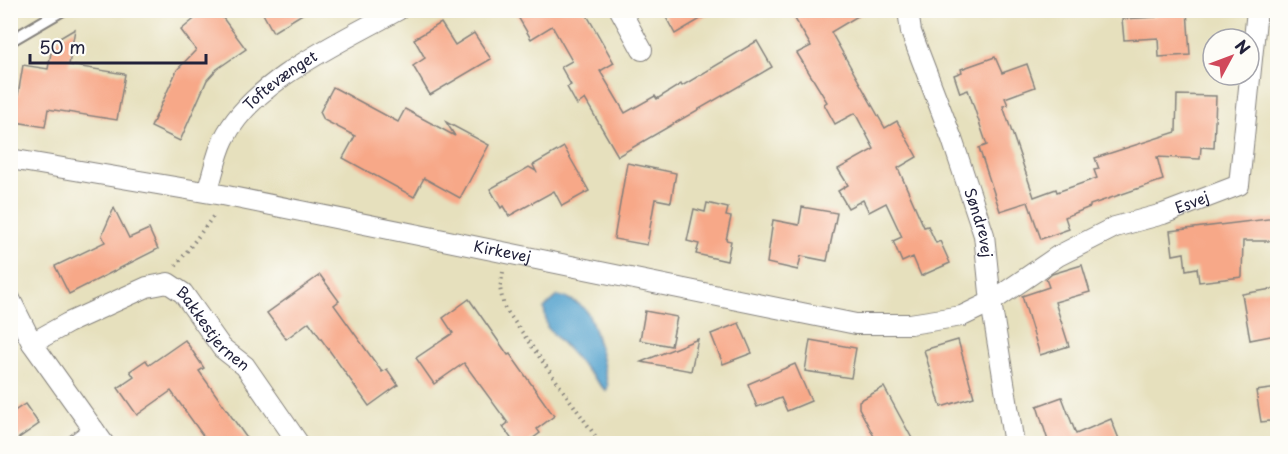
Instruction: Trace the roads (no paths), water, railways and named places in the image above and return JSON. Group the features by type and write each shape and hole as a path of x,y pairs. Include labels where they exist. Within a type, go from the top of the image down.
{"street":[{"name":"Toftevænget","path":"215,193 224,140 242,112 287,73 398,10"},
{"path":"620,10 642,50"},
{"name":"Søndrevej","path":"908,10 911,32 952,139 984,235 991,302 1014,444"},
{"name":"Esvej","path":"991,302 1058,256 1115,227 1163,214 1239,185 1257,10"},
{"name":"Kirkevej","path":"11,161 215,193 856,324 910,324 962,316 991,302"},
{"name":"Bakkestjernen","path":"32,343 68,323 147,287 168,283 183,293 222,348 245,366 299,444"},
{"path":"10,299 32,343 99,437 76,444"}],"lane":[{"path":"10,41 63,10"}],"water":[{"path":"558,296 578,303 588,314 602,357 608,386 606,391 547,327 544,308"}]}
